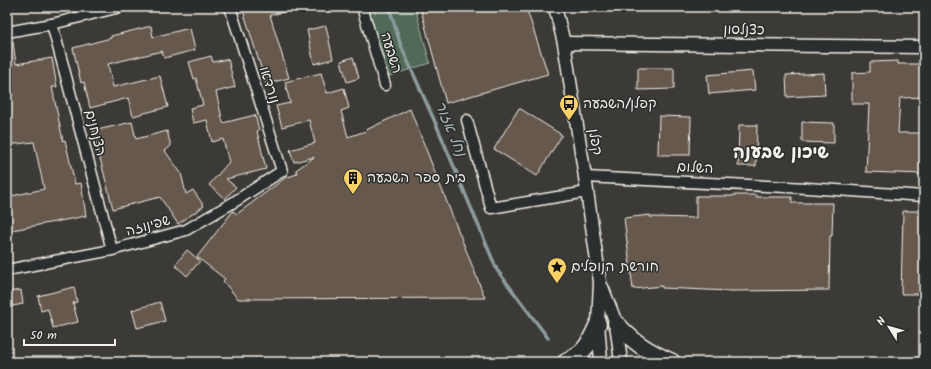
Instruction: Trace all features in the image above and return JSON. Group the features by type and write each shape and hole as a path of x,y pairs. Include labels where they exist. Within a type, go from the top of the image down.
{"highway":[{"path":"616,323 629,338 639,346 648,352 672,362"},
{"path":"566,362 578,356 587,346 598,324"}],"street":[{"path":"7,32 52,24 120,7"},
{"name":"נורדאו","path":"230,7 282,171"},
{"name":"השבעה","path":"362,7 385,85"},
{"name":"קפלן","path":"555,7 564,43 600,282 598,324 601,362"},
{"name":"הצנחנים","path":"52,24 112,250"},
{"name":"כצנלסון","path":"564,43 924,47"},
{"path":"467,120 491,208 587,192"},
{"name":"שפינוזה","path":"7,270 112,250 186,230 234,202 282,171"},
{"name":"השלום","path":"585,177 806,188 924,196"},
{"name":"קפלן","path":"600,282 616,323 621,362"}],"green space":[{"path":"363,7 415,7 430,63 380,79"}],"building":[{"path":"242,7 289,7 289,11 270,15 289,78 266,84"},
{"path":"420,7 526,7 548,74 446,103"},
{"path":"151,26 153,37 190,28 195,50 164,58 162,51 108,64 113,87 160,76 168,107 133,116 128,98 90,108 84,82 81,83 73,48 111,38 111,36"},
{"path":"326,26 333,59 314,64 307,30"},
{"path":"7,42 13,42 16,64 52,58 57,87 52,87 63,141 65,140 75,184 81,183 86,216 7,231 7,197 44,189 34,142 7,145"},
{"path":"211,56 213,62 228,59 235,87 216,92 223,123 255,115 259,130 257,131 266,169 226,179 236,187 225,199 209,185 229,162 223,139 212,142 207,120 193,123 190,108 203,105 196,78 194,79 189,62"},
{"path":"353,57 359,78 347,82 341,61"},
{"path":"898,61 898,64 924,64 924,97 900,98 898,133 924,133 924,174 866,172 869,104 852,104 852,73 870,72 870,62"},
{"path":"638,68 674,68 674,89 638,90"},
{"path":"753,71 755,90 709,94 707,75"},
{"name":"בית ספר השבעה","path":"321,73 327,93 344,88 349,108 341,111 348,137 366,131 410,109 485,298 238,299 223,281 225,279 197,257 233,211 237,214 285,178 297,174 296,170 314,157 294,162 290,150 315,143 309,120 282,127 276,106 290,103 285,82"},
{"path":"824,73 825,95 787,97 786,75"},
{"path":"519,108 562,135 537,176 494,149"},
{"path":"659,116 691,117 690,155 658,155"},
{"path":"132,122 136,139 167,131 171,146 165,151 181,173 186,194 193,190 204,206 178,224 160,197 113,209 93,131"},
{"path":"802,122 834,123 834,143 802,142"},
{"path":"739,125 757,125 756,166 738,166"},
{"path":"756,195 756,197 792,197 792,203 833,203 832,236 830,236 829,290 730,291 662,288 662,286 633,289 624,218 650,215 650,217 696,218 696,196"},
{"path":"903,211 924,211 924,294 901,294"},
{"path":"187,250 200,261 187,276 175,265"},
{"path":"74,287 77,302 73,303 78,322 53,328 48,309 41,311 38,296"},
{"path":"21,290 23,304 7,307 7,292"},
{"path":"160,302 165,321 137,328 132,310"}],"waterway":[{"name":"נחל אזור","path":"389,7 401,46 439,131 497,270 548,338"}],"place":[{"name":"קפלן/השבעה","path":"569,121"},
{"name":"בית ספר השבעה","path":"353,195"},
{"name":"חורשת הנופלים","path":"557,284"}],"district":[{"name":"שיכון שבענה","path":"781,153"}]}
